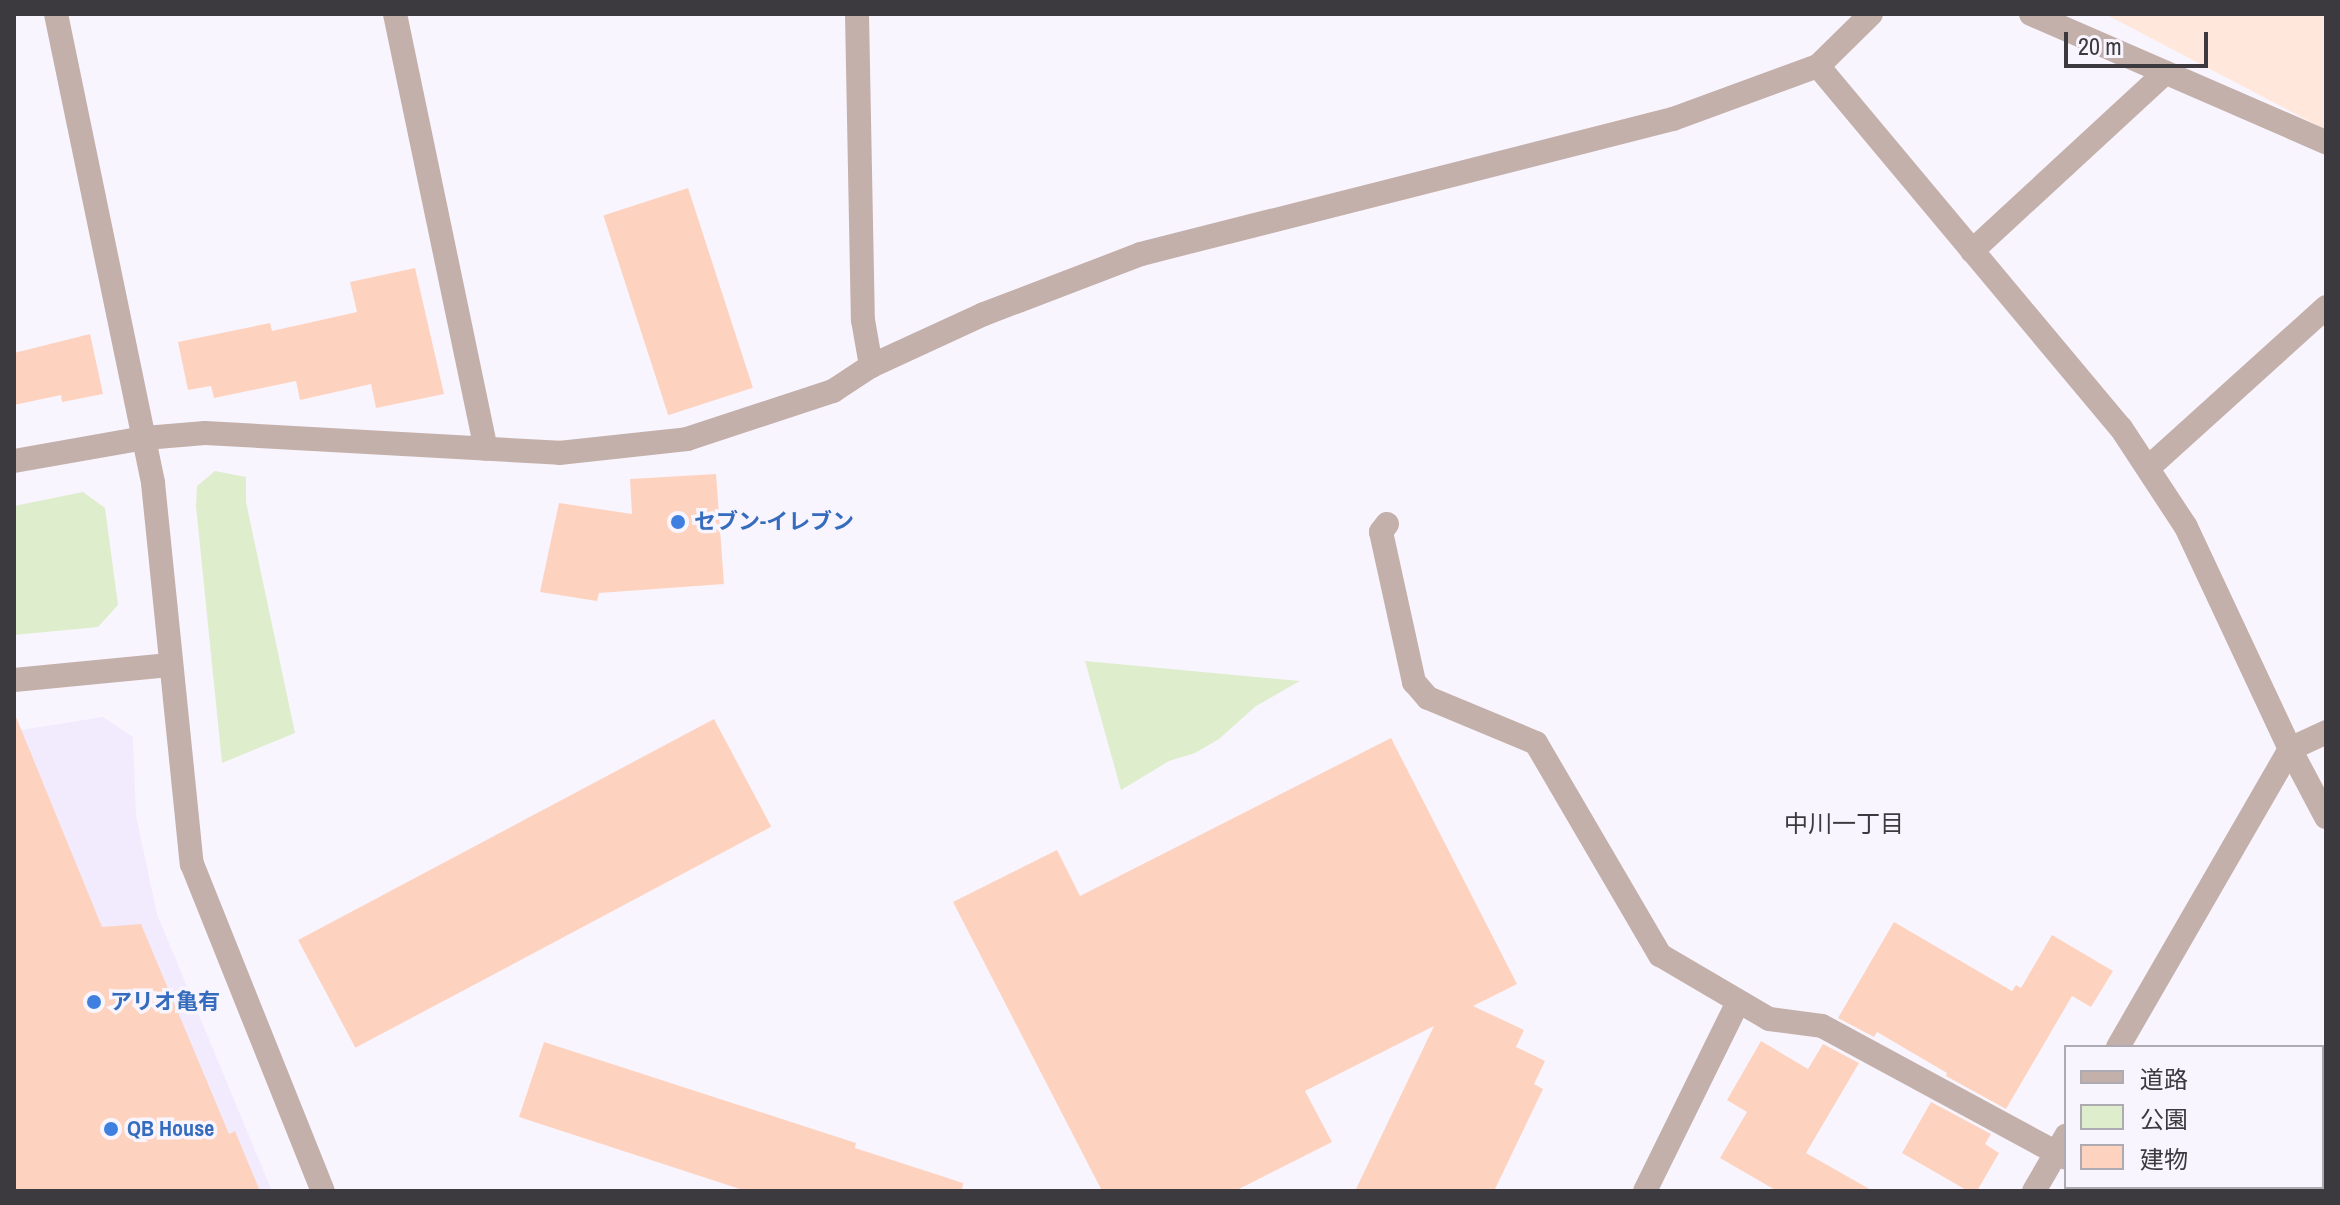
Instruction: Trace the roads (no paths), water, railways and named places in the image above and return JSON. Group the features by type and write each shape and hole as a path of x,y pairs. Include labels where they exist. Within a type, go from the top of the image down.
{"street":[{"path":"56,14 153,483 169,665 192,864 323,1191"},
{"path":"395,14 486,449"},
{"path":"857,14 863,320 871,366"},
{"path":"14,461 145,438 205,433 559,453 687,439 833,391 871,366 984,314 1141,254 1673,119 1818,66 1871,14"},
{"path":"2031,14 2326,142"},
{"path":"1818,66 2121,428 2186,527 2290,749 2326,817"},
{"path":"1972,251 2165,73"},
{"path":"2148,468 2326,307"},
{"path":"1387,524 1381,532 1414,682 1428,698 1536,743 1660,955 1769,1019 1822,1026 2063,1149 2034,1191"},
{"path":"14,680 169,665"},
{"path":"2119,1045 2290,749 2326,732"},
{"path":"1645,1191 1738,1002"}],"place":[{"name":"セブン-イレブン","path":"678,522"},
{"name":"アリオ亀有","path":"94,1002"},
{"name":"QB House","path":"111,1129"}],"district":[{"name":"中川一丁目","path":"1844,824"}]}
